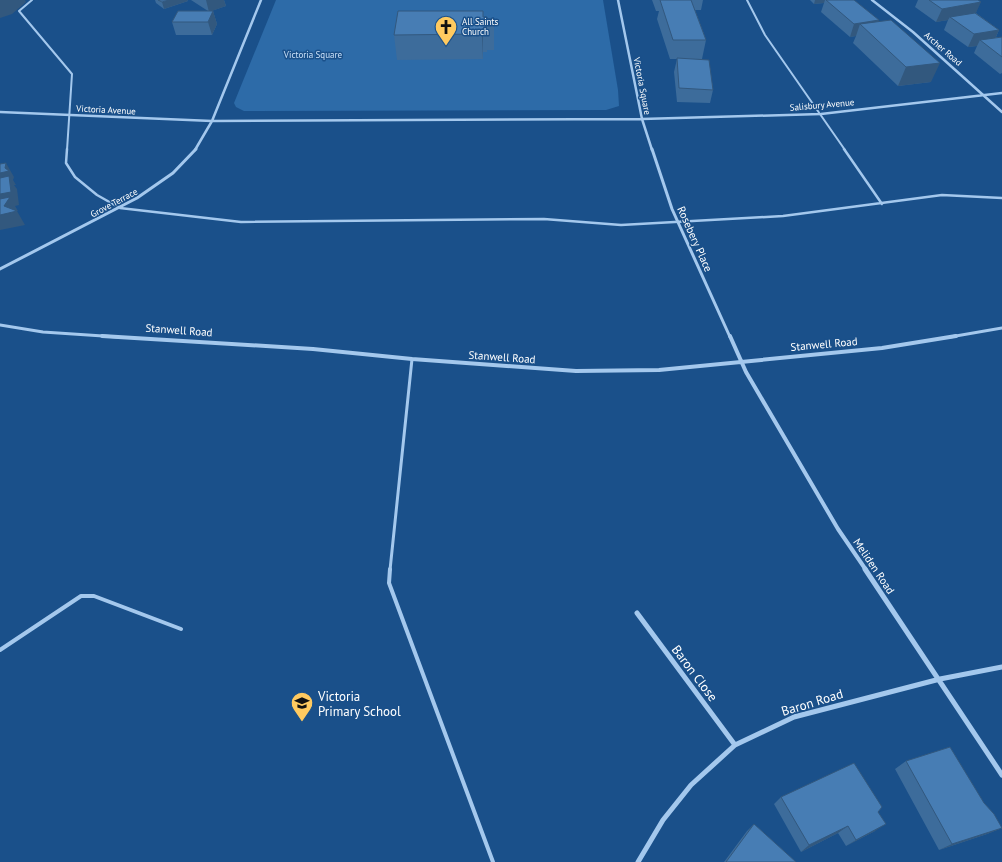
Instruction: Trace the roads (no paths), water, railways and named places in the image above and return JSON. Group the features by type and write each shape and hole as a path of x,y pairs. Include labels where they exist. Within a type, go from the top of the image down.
{"street":[{"path":"212,121 261,0"},
{"name":"Victoria Square","path":"212,121 642,120 618,0"},
{"name":"Archer Road","path":"872,0 913,32 984,94 1002,112"},
{"name":"Salisbury Avenue","path":"642,120 821,114 1002,92"},
{"name":"Victoria Avenue","path":"0,112 212,121"},
{"name":"Rosebery Place","path":"642,120 677,222 741,361"},
{"name":"Grove Terrace","path":"0,269 120,208 156,186 186,159 200,143 212,121"},
{"name":"Stanwell Road","path":"0,325 43,332 313,348 412,359 576,371 659,370 882,348 1002,328"},
{"name":"Meliden Road","path":"741,361 838,529 940,679 1002,775"},
{"name":"Baron Close","path":"637,614 735,745"},
{"name":"Baron Road","path":"638,862 663,820 691,785 735,745 794,717 940,679 1002,667"}],"lane":[{"path":"32,0 19,11 72,74 66,163 69,171 106,202 120,208 241,222 544,219 621,225 783,216 942,195 1002,198"},
{"path":"747,0 765,34 882,204"},
{"path":"412,359 389,583 493,862"},
{"path":"0,650 81,596 94,596 181,630"}],"place":[{"name":"All Saints Church","path":"446,46"},
{"name":"Victoria Primary School","path":"302,722"}]}
